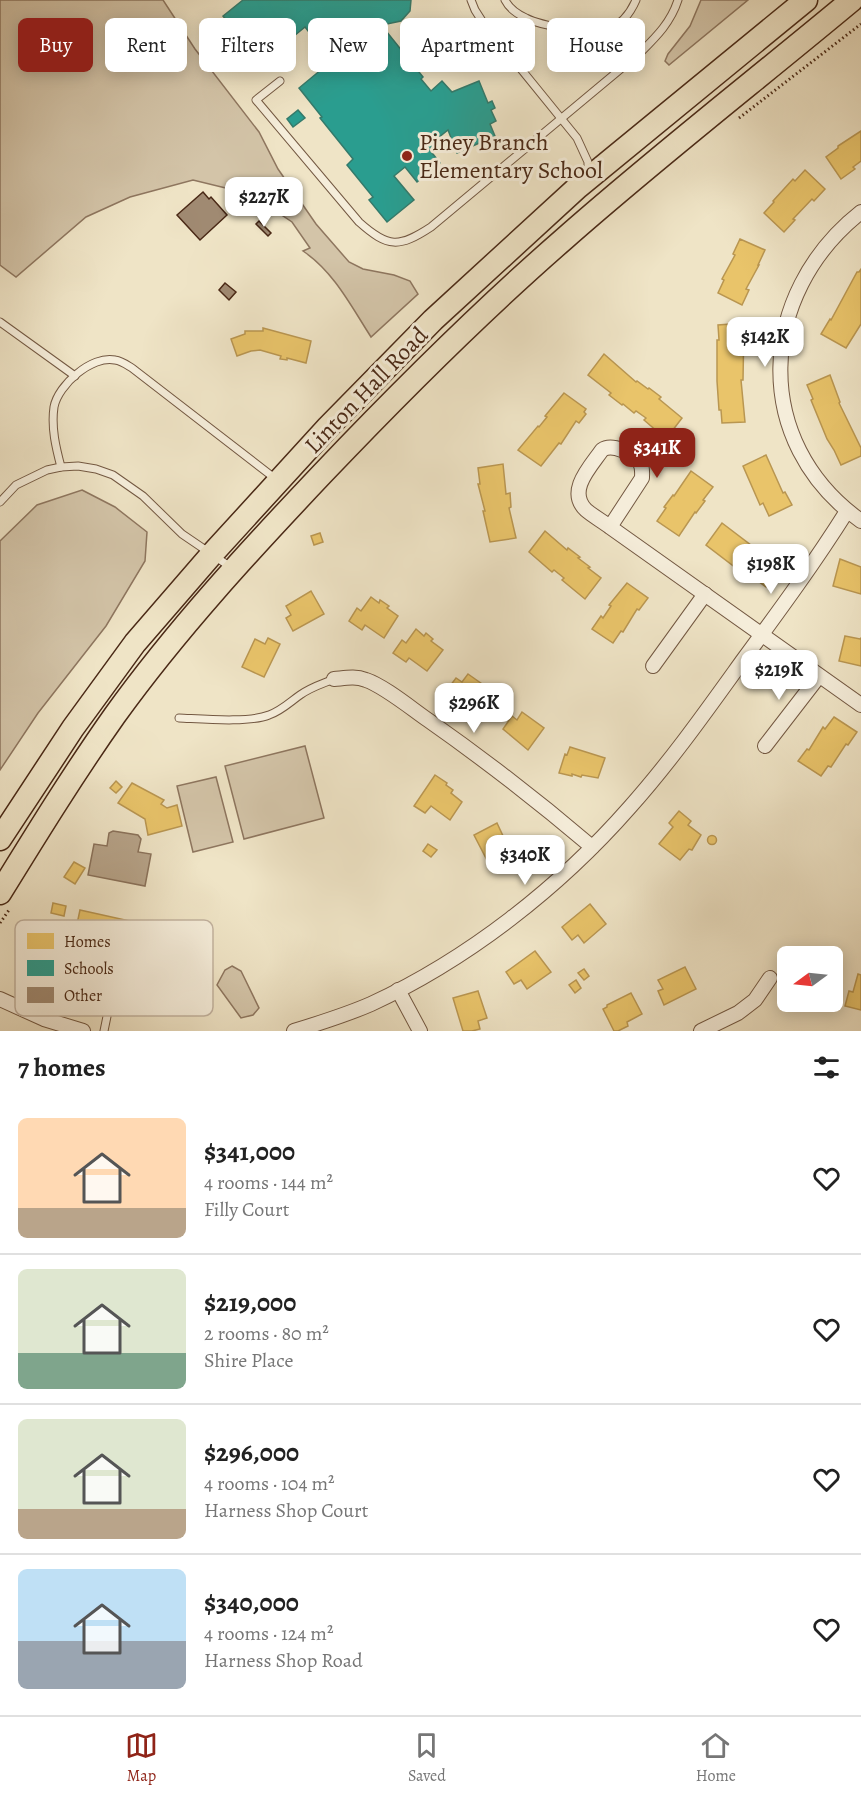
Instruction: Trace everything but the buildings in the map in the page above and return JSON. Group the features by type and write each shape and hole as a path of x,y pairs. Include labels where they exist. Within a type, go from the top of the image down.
{"main road":[{"name":"Linton Hall Road","path":"0,839 96,694 135,643 279,480 433,320 585,182 806,0"},
{"name":"Linton Hall Road","path":"6,898 46,818 116,714 234,569 356,439 456,337 561,241 635,177 852,0"}],"street":[{"path":"861,212 845,225 825,247 799,287 785,327 781,357 782,393 789,427 798,449 819,482 832,497 861,521"},
{"path":"610,526 642,478 642,470 640,463 634,457 613,447 606,447 579,484 580,502 585,509 861,705"},
{"path":"294,1031 370,1005 450,960 547,889 592,847 643,792 718,695 819,557 848,511"},
{"path":"653,666 705,594"},
{"path":"765,746 819,676"},
{"path":"334,680 354,677 368,680 399,700 500,772 592,847"},
{"path":"701,1031 738,1013 755,1000 770,978"},
{"path":"398,990 420,1031"},
{"path":"0,999 15,1006"},
{"path":"37,1016 83,1031"}],"lane":[{"path":"471,0 483,21 577,138 588,162 585,182"},
{"path":"505,0 514,11 532,21 593,33 608,31 616,26 629,14 636,0"},
{"path":"280,81 256,100 359,222 378,238 396,243 418,236 431,227 641,52 662,31 674,13 678,0"},
{"path":"0,322 75,376"},
{"path":"61,467 55,444 54,405 58,395 75,376 98,362 114,360 123,363 279,480"},
{"path":"0,502 16,485 47,470 78,466 96,469 113,475 143,496 183,534 234,569"},
{"path":"180,718 253,719 267,716 280,710 302,693 334,680"},
{"path":"104,1031 107,1016"}],"path":[{"path":"740,118 861,24"},
{"path":"0,924 6,898"}],"shaded area":[{"path":"0,0 163,0 175,18 105,18 105,72 187,72 187,37 199,54 199,72 213,72 259,132 278,169 316,224 349,262 363,269 394,275 410,281 418,294 371,337 333,279 303,251 310,248 292,222 242,192 193,180 130,197 86,217 16,277 0,265"},
{"path":"701,0 748,0 669,65 665,61 668,54 690,26"},
{"path":"82,490 115,507 147,532 145,561 106,626 38,713 0,770 0,541 37,505"},
{"path":"305,746 324,818 244,839 225,766"},
{"path":"216,777 233,842 193,852 177,786"},
{"path":"113,831 138,835 141,839 138,852 151,854 145,886 88,875 94,844 107,846 109,833"},
{"path":"232,966 241,971 259,1008 253,1015 241,1018 217,985 225,970"}],"place":[{"name":"Piney Branch Elementary School","path":"407,156"}]}
